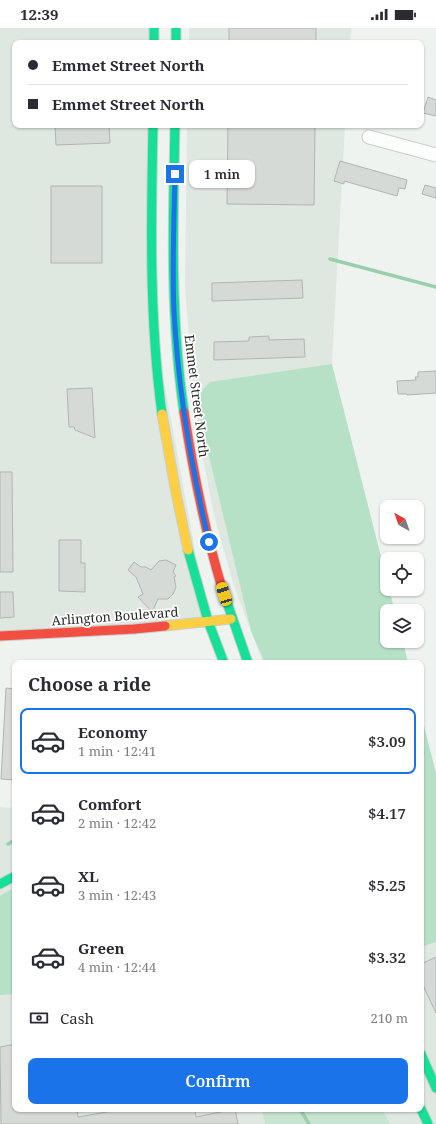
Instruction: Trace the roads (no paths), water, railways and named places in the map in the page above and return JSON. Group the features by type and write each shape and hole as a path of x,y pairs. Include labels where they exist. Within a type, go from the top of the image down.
{"main road":[{"path":"154,28 154,40"},
{"path":"176,28 176,40"},
{"path":"153,128 152,260 154,327 166,444 180,513 196,578 208,621 223,660"},
{"name":"Emmet Street North","path":"175,128 174,311 185,418 200,503 216,568 231,619 247,660"},
{"name":"Arlington Boulevard","path":"0,636 134,629 231,619"},
{"path":"0,884 12,878"},
{"path":"424,1061 436,1088"},
{"path":"422,1112 428,1124"}],"street":[{"path":"369,137 436,155"}],"waterway":[{"path":"330,259 436,287"},
{"path":"8,844 12,842"},
{"path":"302,1112 309,1124"}]}
